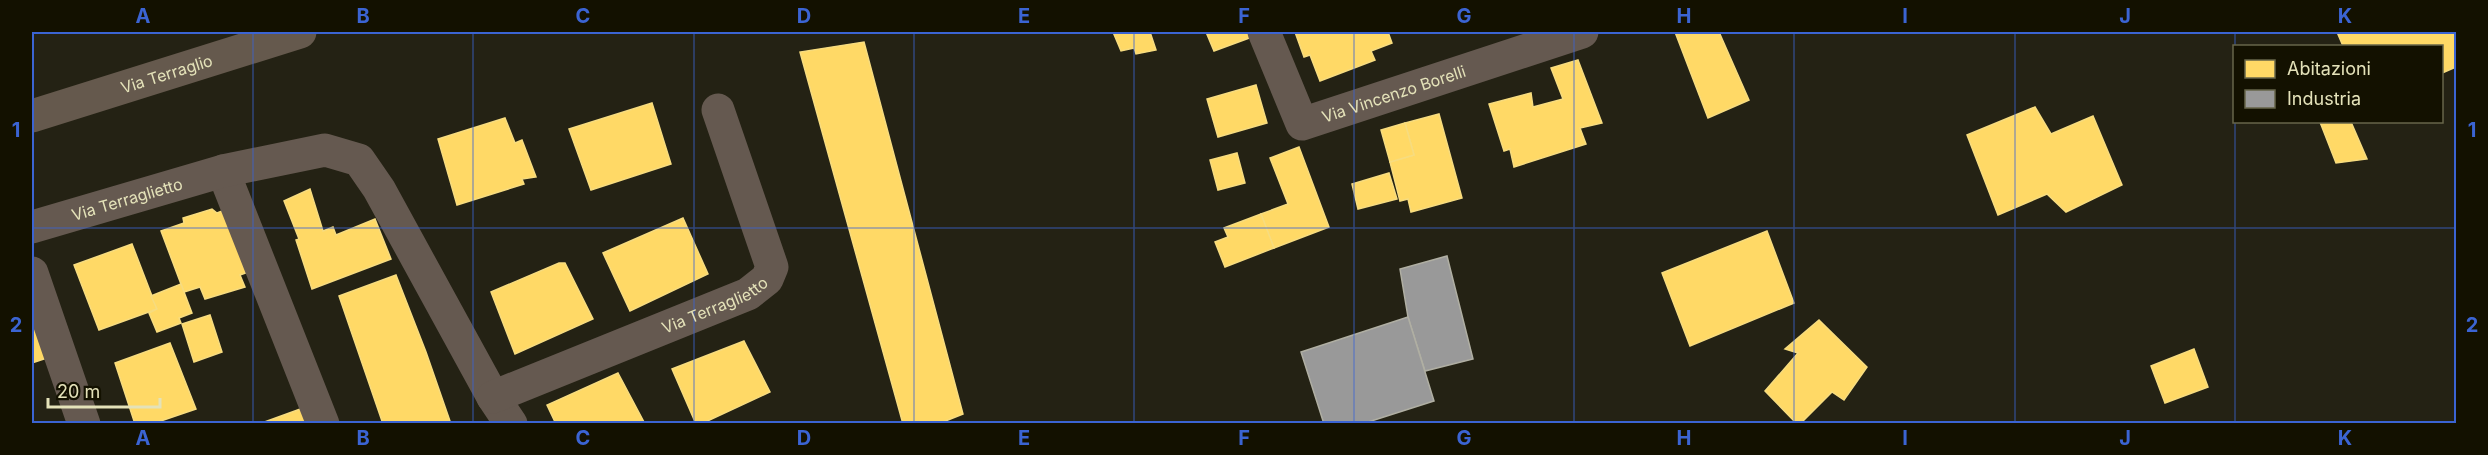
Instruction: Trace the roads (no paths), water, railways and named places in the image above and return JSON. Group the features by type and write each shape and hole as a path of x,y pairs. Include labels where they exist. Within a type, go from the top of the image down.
{"main road":[{"name":"Via Terraglio","path":"32,116 300,32"}],"street":[{"name":"Via Vincenzo Borelli","path":"1264,32 1302,124 1582,32"},
{"name":"Via Terraglietto","path":"32,227 223,171 325,150 359,160 380,189 502,410 748,294 767,279 772,267 718,110"},
{"path":"223,171 323,423"},
{"path":"32,273 84,423"}]}
